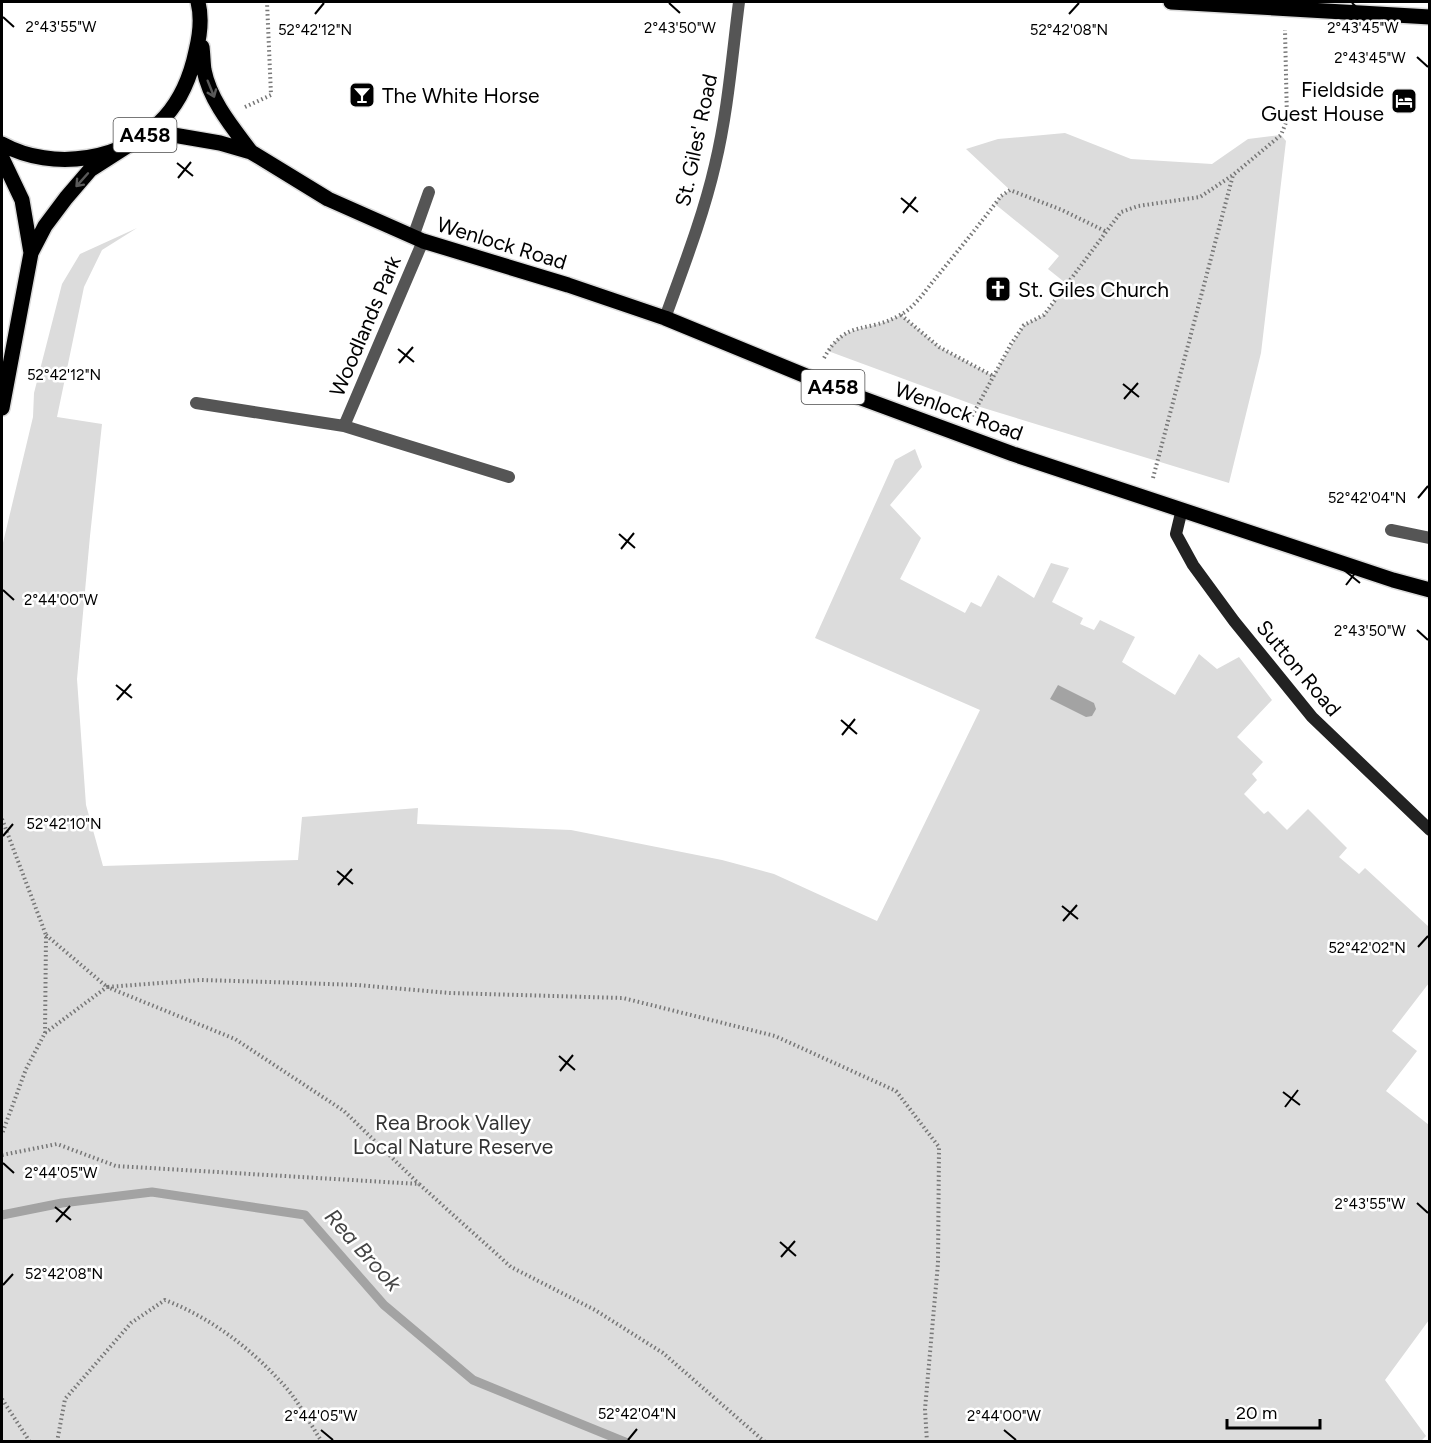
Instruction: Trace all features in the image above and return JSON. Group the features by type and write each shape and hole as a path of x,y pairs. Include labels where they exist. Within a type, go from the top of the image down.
{"main road":[{"path":"1171,2 1430,17"},
{"name":"A458","path":"2,408 31,253 45,226 90,170 150,131 166,116 191,76 201,32 200,3"},
{"name":"Wenlock Road","path":"201,32 204,72 214,97 231,126 251,152"},
{"name":"Wenlock Road","path":"150,131 220,143 251,152 328,199 418,239 568,285 665,318 813,379 963,435 1148,499 1430,590"},
{"name":"A458","path":"2,144 49,159 90,158 129,145"},
{"name":"A458","path":"2,158 22,200 31,253"}],"street":[{"name":"St. Giles' Road","path":"665,318 705,203 716,164 726,114 739,2"},
{"name":"Woodlands Park","path":"344,426 418,239 429,192"},
{"name":"Woodlands Park","path":"196,403 344,426 509,477"},
{"name":"Sutton Road","path":"1182,509 1176,534 1193,565 1233,621 1311,717 1430,830"},
{"path":"1391,530 1430,538"}],"path":[{"path":"241,109 271,95 267,2"},
{"path":"963,435 993,376 1024,325 1044,315 1122,212 1138,206 1200,197 1233,175 1281,135 1287,120 1286,9"},
{"path":"1148,499 1233,175"},
{"path":"813,379 832,343 851,330 901,315 930,285 1001,196 1010,190 1062,210 1107,232"},
{"path":"901,315 939,347 993,376"},
{"path":"2,819 46,935 45,1034"},
{"path":"46,935 106,987 235,1040 344,1111 419,1184 511,1267 595,1310 663,1353 765,1442"},
{"path":"2,1134 26,1069 45,1034 106,987 200,980 247,981 357,985 450,993 623,998 776,1036 896,1091 939,1148 938,1263 925,1409 927,1442"},
{"path":"2,1155 57,1144 116,1166 419,1184"},
{"path":"57,1442 65,1399 131,1323 165,1300 190,1310 223,1329 252,1355 281,1382 322,1442"},
{"path":"2,1399 30,1442"}],"green space":[{"path":"1065,133 1131,159 1212,164 1248,139 1281,135 1286,141 1261,353 1229,483 977,406 828,351 832,344 843,335 901,315 939,347 993,376 1024,325 1044,315 1068,285 1048,269 1059,256 995,204 1010,190 966,149 998,139"},
{"name":"Rea Brook Valley Local Nature Reserve","path":"137,228 102,250 84,287 57,417 102,424 77,679 86,805 103,866 298,860 302,817 418,808 417,824 571,830 722,860 774,874 877,921 980,710 815,638 895,460 915,449 922,467 890,505 921,538 900,579 965,613 971,602 981,607 998,575 1034,598 1051,563 1069,568 1052,602 1083,618 1080,624 1094,630 1100,620 1135,637 1122,662 1175,695 1199,654 1217,669 1239,657 1272,700 1237,737 1263,762 1252,774 1257,780 1244,794 1264,814 1268,811 1287,830 1308,809 1347,848 1339,857 1359,874 1365,868 1429,927 1429,983 1392,1031 1417,1051 1386,1091 1429,1125 1429,1320 1385,1380 1426,1436 1421,1441 2,1442 2,547 33,417 34,393 62,284 80,254"}],"shaded area":[{"path":"1058,685 1094,703 1096,709 1092,716 1086,717 1050,699"}],"waterway":[{"name":"Rea Brook","path":"2,1215 62,1203 152,1192 305,1215 384,1305 473,1380 625,1442"}],"place":[{"name":"The White Horse","path":"362,95"},
{"name":"Fieldside Guest House","path":"1404,101"},
{"name":"St. Giles Church","path":"998,289"}]}
